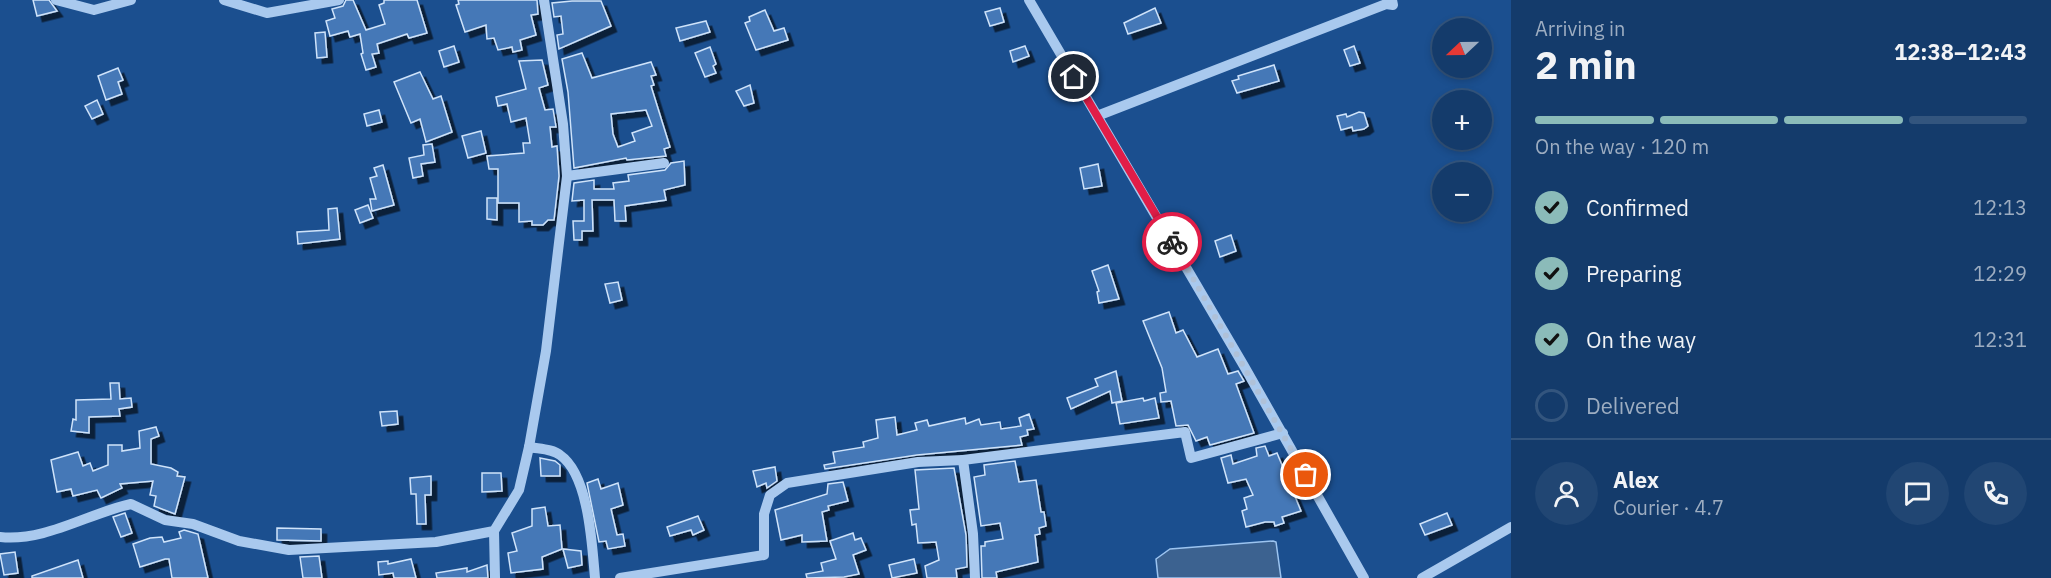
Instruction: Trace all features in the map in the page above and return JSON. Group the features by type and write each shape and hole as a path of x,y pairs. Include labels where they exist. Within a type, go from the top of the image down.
{"street":[{"path":"56,0 94,10 131,0"},
{"path":"224,0 267,13 339,0"},
{"path":"495,578 494,531 519,490 529,447 546,351 567,176 563,124 544,0"},
{"path":"1029,0 1364,578"},
{"path":"1097,116 1386,4 1394,5 1392,0"},
{"path":"567,176 664,163"},
{"path":"620,578 764,555 764,514 770,495 787,483 918,462 963,460 1185,432 1191,458 1282,433"},
{"path":"529,447 558,453 576,474 582,492 595,578"},
{"path":"963,460 975,578"},
{"path":"0,537 14,538 46,531 131,504 165,520 193,524 239,541 289,550 436,542 494,531"},
{"path":"1422,578 1511,527"}],"water":[{"path":"1276,542 1281,578 1158,578 1156,559 1170,549"}],"building":[{"path":"33,0 49,0 57,11 37,16"},
{"path":"346,0 353,0 366,30 385,24 379,5 384,3 384,0 417,0 427,33 409,38 407,34 377,44 379,53 372,54 376,67 366,70 361,54 363,53 360,34 350,37 348,31 330,36 326,21 335,18 332,9 343,6"},
{"path":"458,0 537,0 538,14 531,15 536,35 520,40 522,50 513,52 512,47 498,50 494,38 487,39 486,25 465,32 456,5 459,4"},
{"path":"601,1 611,26 559,49 557,35 563,34 561,16 554,17 552,3"},
{"path":"1000,8 1004,22 990,26 985,12"},
{"path":"1155,8 1161,23 1128,34 1124,23"},
{"path":"765,10 774,31 784,28 788,40 756,50 745,23 750,21 749,17"},
{"path":"706,21 710,32 680,41 676,28"},
{"path":"325,32 327,57 317,58 315,33"},
{"path":"454,46 459,62 444,67 439,51"},
{"path":"1025,46 1029,56 1013,62 1010,51"},
{"path":"1354,46 1360,63 1350,66 1344,50"},
{"path":"710,47 716,64 713,66 716,73 705,77 695,53"},
{"path":"582,53 592,78 651,62 656,75 651,76 654,85 651,86 670,147 664,149 666,156 627,160 626,158 574,168 568,92 562,59","holes":["646,110 652,126 632,133 635,141 618,147 613,134 611,114"]},
{"path":"542,60 548,85 539,88 545,110 553,109 556,127 550,127 552,147 557,146 559,176 554,220 548,220 543,225 532,225 532,221 519,222 519,203 498,203 498,169 489,169 487,156 524,153 523,143 530,143 526,118 511,122 507,104 498,106 496,97 526,89 519,61"},
{"path":"1274,65 1279,81 1237,93 1232,81 1239,79 1238,76"},
{"path":"118,68 123,80 118,82 122,94 106,100 98,76"},
{"path":"420,72 433,99 441,96 452,132 426,142 420,119 411,123 394,82"},
{"path":"750,85 754,103 744,106 736,91"},
{"path":"97,100 103,114 92,119 85,106"},
{"path":"379,110 382,122 367,126 364,114"},
{"path":"1359,112 1364,113 1368,126 1353,131 1352,127 1341,130 1337,116 1346,114 1347,117"},
{"path":"481,131 486,153 468,158 462,136"},
{"path":"432,144 435,162 421,164 423,176 413,178 409,158 424,155 423,145"},
{"path":"684,161 685,185 664,190 666,200 625,206 626,221 615,221 614,200 592,200 593,231 582,231 582,240 574,240 573,221 584,221 584,200 572,201 574,183 594,180 594,189 614,189 613,183 629,181 628,175 665,170 671,163"},
{"path":"1098,164 1102,186 1084,189 1080,168"},
{"path":"383,165 394,205 372,211 370,199 376,199 370,178 377,176 374,168"},
{"path":"487,198 497,198 497,220 487,219"},
{"path":"368,205 373,218 360,223 355,210"},
{"path":"337,208 340,239 298,244 297,232 329,230 328,209"},
{"path":"1231,235 1236,251 1220,257 1215,241"},
{"path":"1108,265 1119,299 1099,303 1097,292 1099,291 1092,271"},
{"path":"618,282 622,300 610,303 605,284"},
{"path":"1169,312 1176,333 1183,330 1197,357 1218,349 1228,374 1238,371 1244,381 1236,384 1254,433 1210,445 1207,437 1196,441 1188,425 1176,426 1171,401 1161,402 1160,393 1166,392 1162,368 1143,321"},
{"path":"1116,371 1122,401 1112,403 1110,391 1071,409 1067,398 1098,386 1095,379"},
{"path":"110,383 119,383 120,399 131,398 132,407 119,409 120,416 89,417 89,433 71,431 73,419 76,420 76,400 111,399"},
{"path":"1143,398 1144,401 1155,398 1159,418 1120,424 1116,403"},
{"path":"397,411 398,424 382,426 380,412"},
{"path":"1029,414 1034,429 1027,430 1028,435 1020,437 1022,445 917,455 825,469 824,465 835,463 833,452 864,447 863,442 878,438 876,420 895,417 897,435 917,430 915,423 927,420 929,426 965,418 966,424 979,419 981,425 1000,422 1001,429 1021,426 1019,418"},
{"path":"156,427 159,436 151,439 151,464 171,468 178,472 177,476 185,477 175,514 154,506 156,496 150,495 153,481 120,484 122,488 101,498 97,490 73,496 71,489 57,492 51,460 78,452 83,466 90,463 93,471 108,465 108,445 122,445 122,451 140,448 139,431"},
{"path":"1265,446 1269,456 1277,453 1301,511 1282,517 1284,523 1275,526 1274,522 1265,522 1246,527 1242,511 1247,509 1244,498 1253,495 1246,479 1228,483 1221,458 1231,455 1233,464 1257,456 1256,448"},
{"path":"540,458 555,461 560,465 560,476 541,476"},
{"path":"1015,461 1019,482 1036,480 1041,512 1044,512 1046,526 1039,528 1040,534 1035,535 1038,562 996,572 997,578 982,578 981,546 985,546 985,542 1003,539 1000,523 981,526 974,477 985,475 984,465"},
{"path":"775,467 777,481 767,488 766,483 757,487 753,471"},
{"path":"954,468 966,535 967,567 956,569 957,578 927,578 925,566 939,560 936,542 918,543 916,524 912,525 910,510 919,509 915,470"},
{"path":"482,473 501,473 502,491 482,492"},
{"path":"431,476 431,495 425,495 426,524 417,524 416,494 411,494 410,478"},
{"path":"598,479 601,489 618,483 623,505 611,509 617,535 623,534 625,546 608,549 606,541 599,542 587,483"},
{"path":"843,482 848,501 828,506 829,510 822,512 827,541 802,542 802,535 781,540 775,510 827,494 828,484"},
{"path":"545,507 548,526 560,525 562,549 542,557 543,569 511,573 508,553 517,551 512,533 532,526 532,509"},
{"path":"125,513 132,533 121,537 113,517"},
{"path":"1447,513 1452,525 1425,535 1420,524"},
{"path":"698,516 704,530 693,535 691,530 670,536 667,527"},
{"path":"277,528 321,529 321,541 277,540"},
{"path":"184,530 198,534 208,578 172,578 169,559 140,567 133,544 150,538 162,537 164,542 181,538 179,532"},
{"path":"853,533 855,540 861,538 866,550 853,555 859,574 844,577 807,578 806,574 823,571 821,563 836,559 830,541"},
{"path":"563,549 581,551 582,565 568,568"},
{"path":"15,552 18,573 4,575 0,554"},
{"path":"319,556 322,578 303,578 300,557"},
{"path":"411,559 416,578 394,578 393,573 379,575 378,562 388,561 388,564"},
{"path":"914,559 917,573 892,578 889,565"},
{"path":"78,560 83,578 32,578 32,576"},
{"path":"487,565 488,578 437,578 436,573 467,568 467,572"}],"way so far":[{"path":"1172,242 1306,475"}],"route":[{"path":"1074,77 1172,242"}]}
